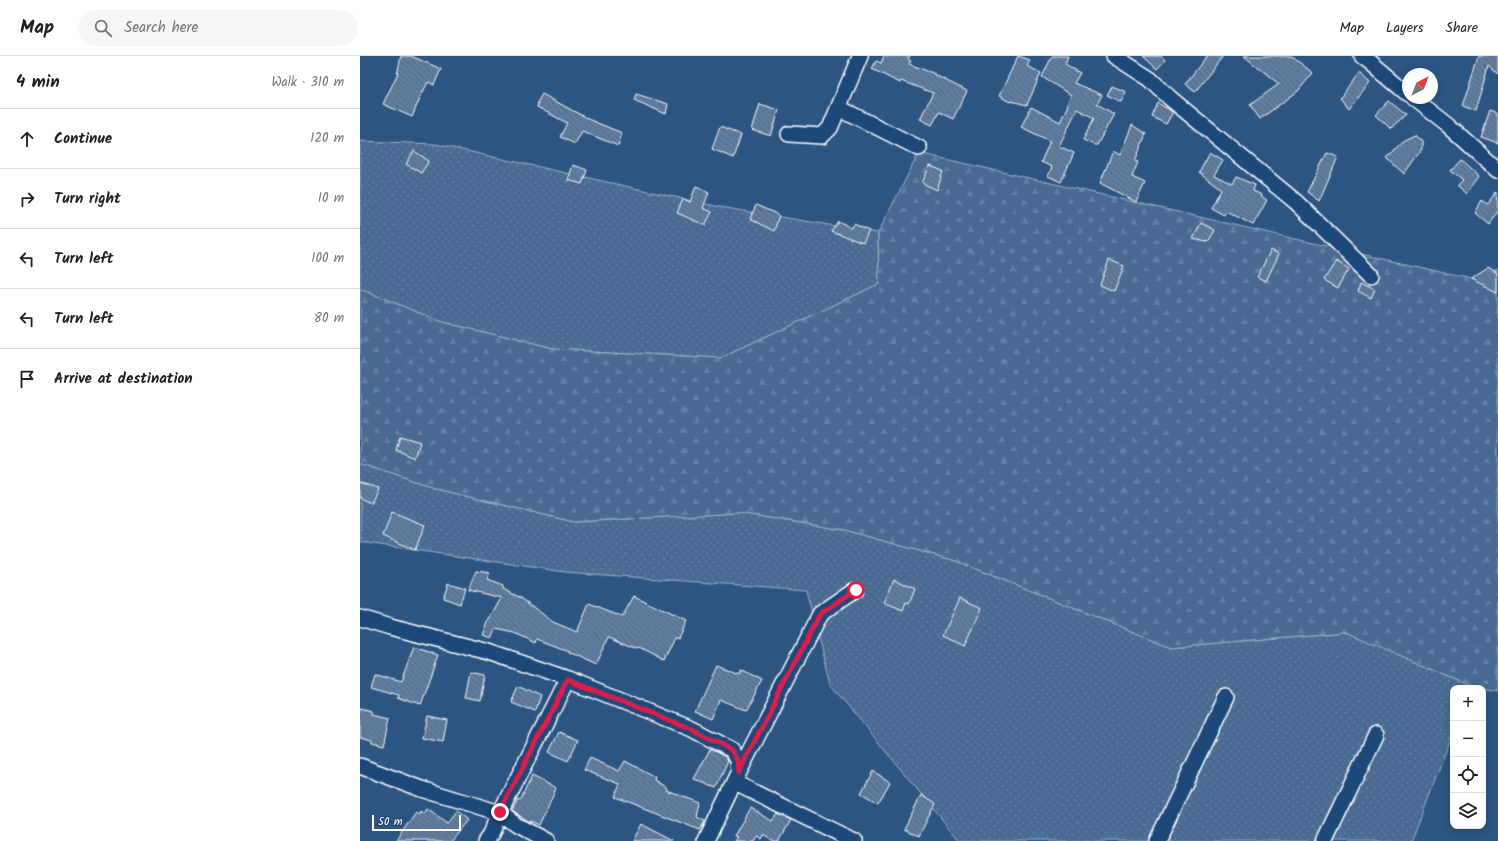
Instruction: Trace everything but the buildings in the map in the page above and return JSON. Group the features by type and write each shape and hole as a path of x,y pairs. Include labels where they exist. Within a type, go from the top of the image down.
{"street":[{"path":"789,134 822,136 830,128 860,56"},
{"path":"1114,56 1150,79 1171,99 1296,202 1371,275"},
{"path":"1369,58 1402,88"},
{"path":"1421,104 1449,126 1498,170"},
{"path":"838,108 919,148"},
{"path":"706,841 820,614 856,590"},
{"path":"360,618 390,628 489,652 568,680 692,729 732,750 738,760 737,778"},
{"path":"486,841 491,834 500,812 568,680"},
{"path":"1158,841 1226,697"},
{"path":"1325,841 1376,735"},
{"path":"360,766 422,789 500,812 516,825 546,841"},
{"path":"737,778 854,841"}],"green space":[{"path":"360,141 435,144 720,207 878,233 879,284 721,358 552,349 442,322 360,289"},
{"path":"919,153 1471,279 1498,270 1498,691 1486,689 1486,685 1469,685 1346,632 1171,647 956,561 844,530 739,513 574,522 436,489 360,464 360,289 442,322 552,349 721,358 879,284 878,233"},
{"path":"360,464 436,489 574,522 739,513 844,530 956,561 1171,647 1347,632 1469,685 1450,685 1450,741 1411,841 960,841 830,684 806,590 565,572 360,542"}],"route":[{"path":"500,812 568,680 692,729 732,750 738,760 739,772 820,614 856,590"}]}
